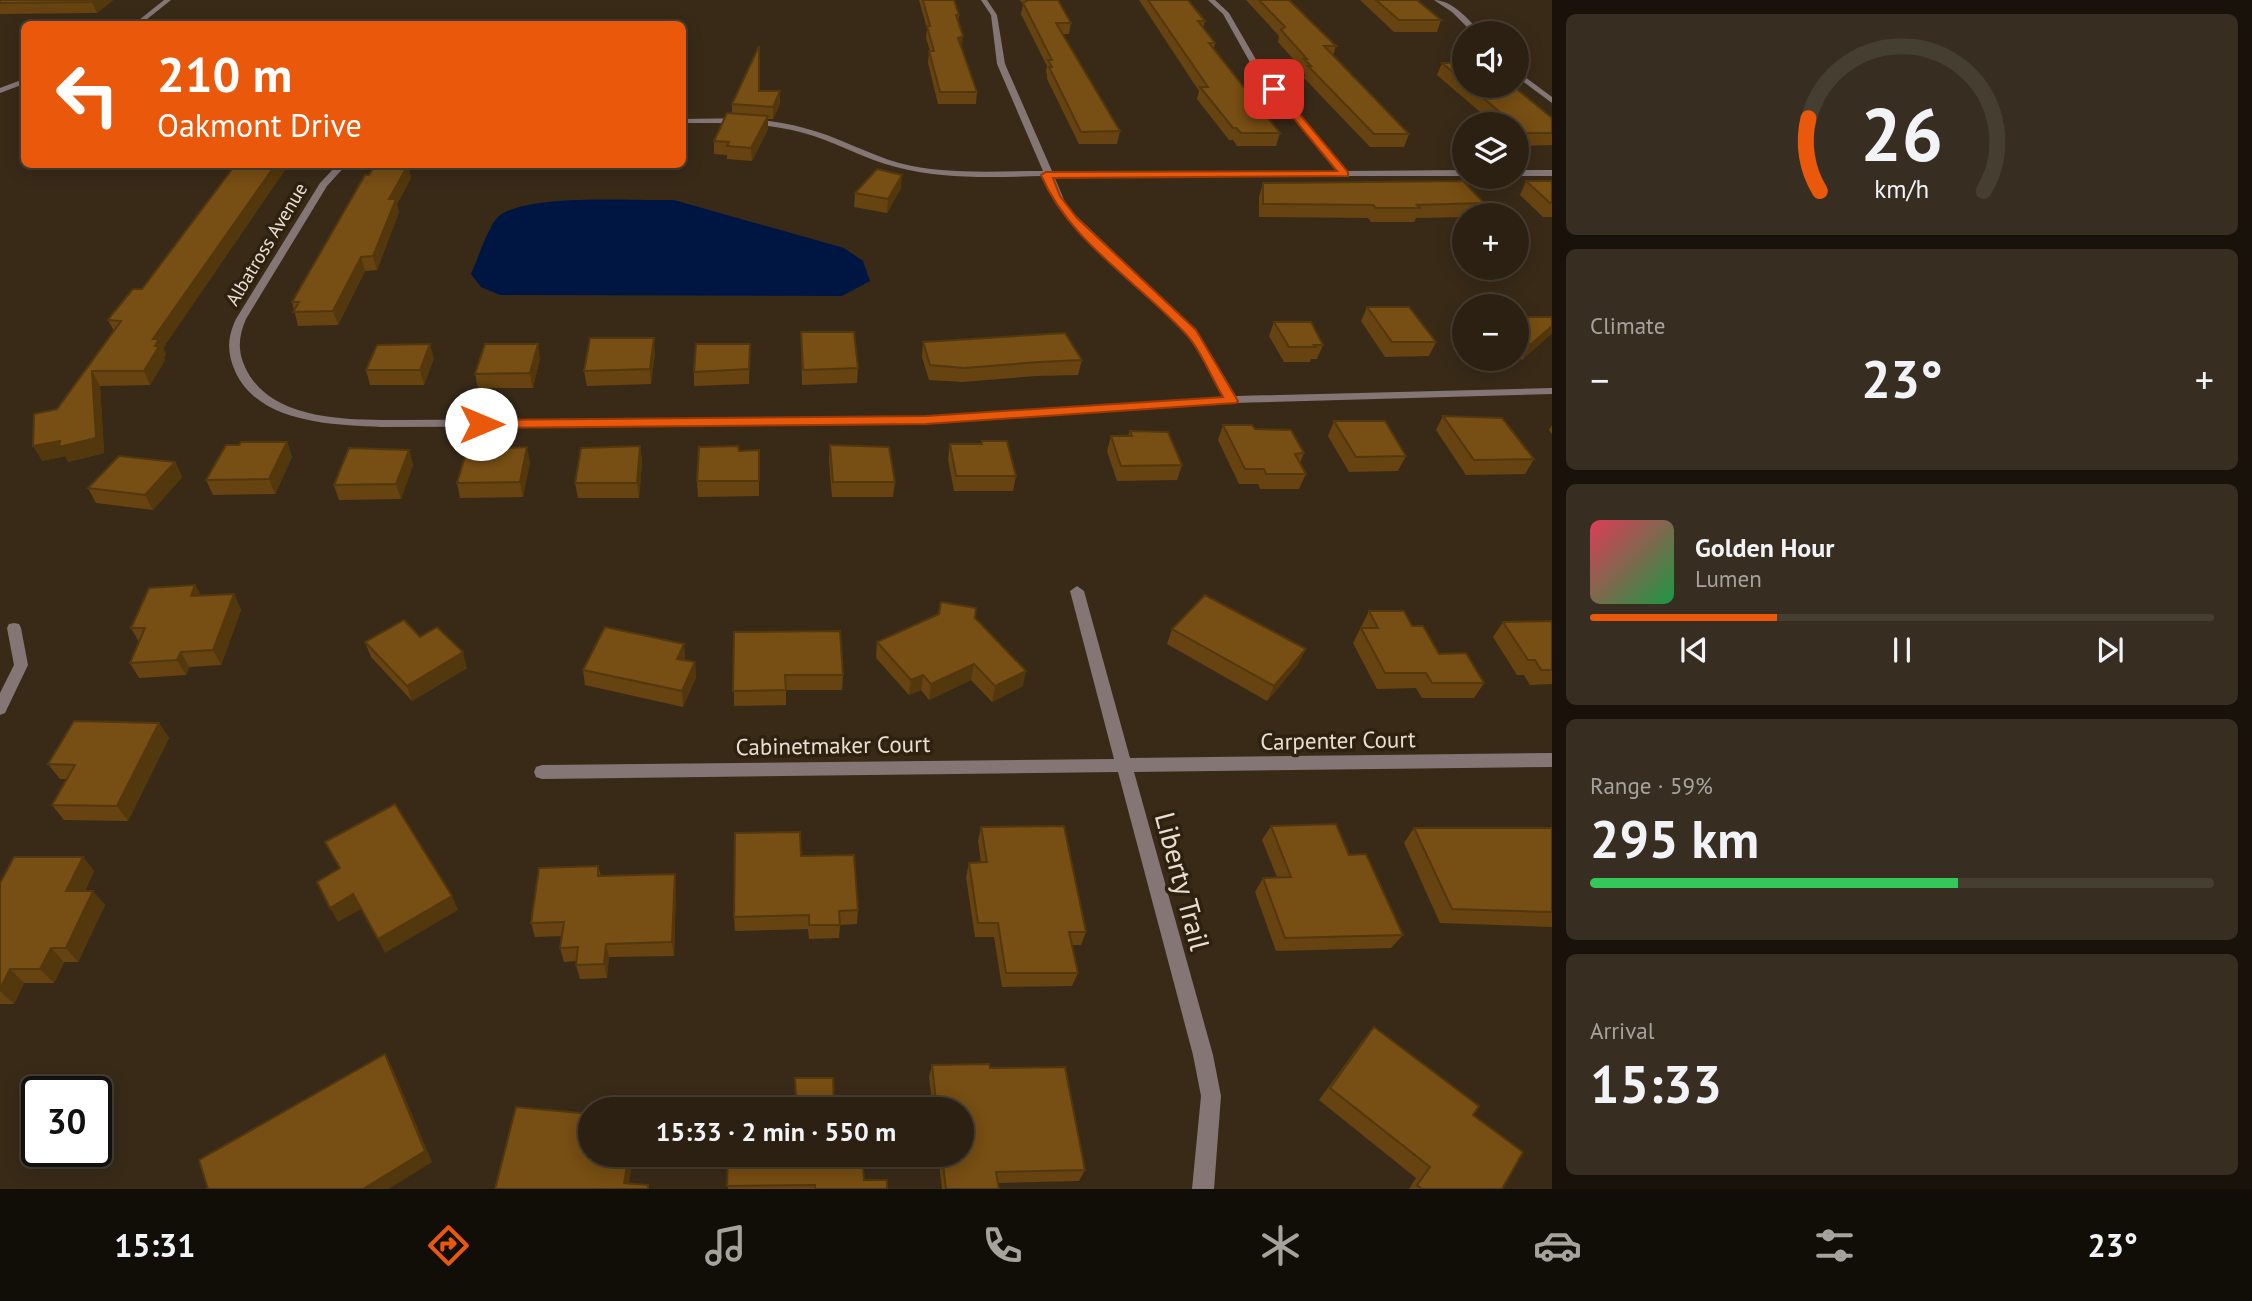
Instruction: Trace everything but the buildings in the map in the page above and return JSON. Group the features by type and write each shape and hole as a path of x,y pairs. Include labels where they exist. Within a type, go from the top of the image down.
{"street":[{"path":"141,21 168,0"},
{"path":"984,0 994,15 1001,64 1055,196 1073,220 1192,332 1232,401 1552,391"},
{"path":"1211,0 1226,13 1259,71 1345,174"},
{"path":"1437,0 1464,21"},
{"path":"0,91 21,82"},
{"path":"1529,83 1552,101"},
{"path":"686,121 730,120 779,125 804,130 897,165 977,175 1452,173"},
{"name":"Albatross Avenue","path":"339,168 323,185 234,332 233,347 239,370 249,388 272,403 302,414 363,424 906,421 1232,401"},
{"path":"1529,173 1552,173"},
{"name":"Liberty Trail","path":"1077,591 1203,1055 1211,1096 1203,1189"},
{"path":"0,709 21,665 14,628"},
{"name":"Carpenter Court","path":"1124,764 1552,761"},
{"name":"Cabinetmaker Court","path":"542,772 1124,764"}],"water":[{"path":"674,200 844,248 863,261 870,281 842,296 500,295 481,287 471,274 495,220 513,209 557,201"}],"route":[{"path":"481,424 966,419 1232,401 1192,332 1073,220 1055,196 1046,175 1345,174 1274,89"}]}
